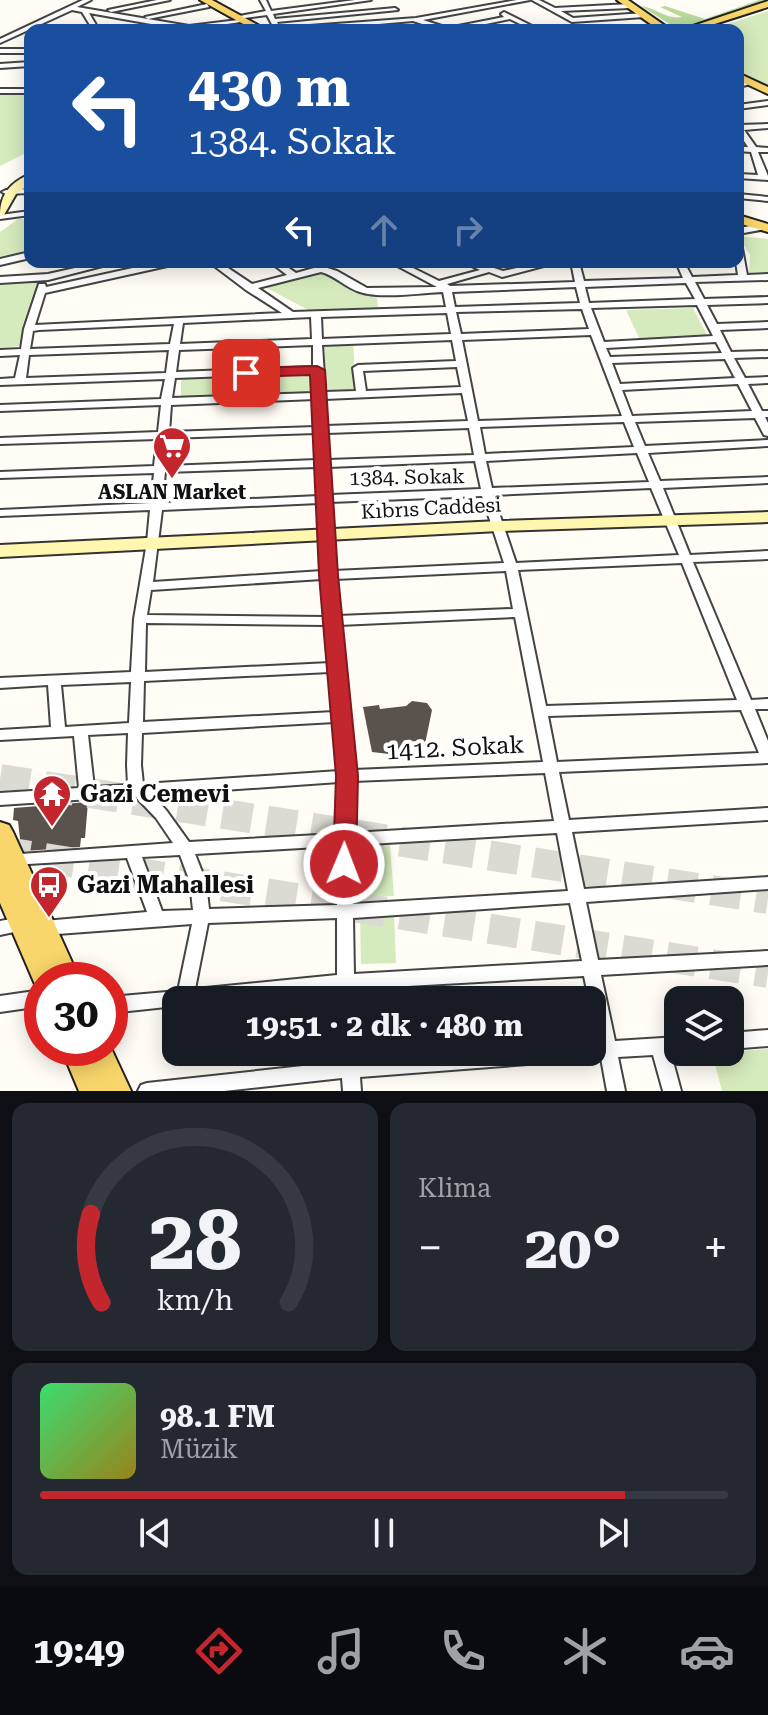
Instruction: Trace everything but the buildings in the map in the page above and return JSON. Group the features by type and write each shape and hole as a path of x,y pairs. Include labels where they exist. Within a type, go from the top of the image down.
{"main road":[{"path":"193,0 207,2 247,24"},
{"path":"627,2 657,24"},
{"path":"627,2 662,24"},
{"path":"706,24 768,6"},
{"path":"716,24 768,6"},
{"path":"237,20 241,24"},
{"path":"744,82 766,90"},
{"path":"0,214 6,195 24,181"},
{"path":"744,218 767,226"},
{"name":"Kıbrıs Caddesi","path":"0,551 499,526 768,517"},
{"path":"0,832 4,863 22,927 39,962"},
{"path":"22,927 51,962"},
{"path":"84,1066 94,1091"},
{"path":"104,1066 116,1091"}],"street":[{"path":"37,24 90,0"},
{"path":"99,12 167,0"},
{"path":"263,0 274,24"},
{"path":"286,0 306,24"},
{"path":"216,24 237,20 254,12 368,0"},
{"path":"376,0 429,24"},
{"path":"402,24 527,0"},
{"path":"535,0 572,20 644,15"},
{"path":"142,18 207,2"},
{"path":"553,10 627,2"},
{"path":"490,7 525,24"},
{"path":"75,9 168,24"},
{"path":"87,10 85,12 92,24"},
{"path":"272,21 395,10"},
{"path":"130,17 135,24"},
{"path":"477,24 511,17"},
{"path":"369,24 417,20"},
{"path":"0,41 24,30"},
{"path":"0,35 16,34"},
{"path":"0,51 24,51"},
{"path":"4,65 24,64"},
{"path":"4,65 21,91"},
{"path":"0,91 21,91"},
{"path":"744,106 768,103"},
{"path":"744,128 768,126"},
{"path":"744,136 766,177 744,176"},
{"path":"744,149 768,150"},
{"path":"744,197 768,199"},
{"path":"0,214 24,213"},
{"path":"744,230 767,226"},
{"path":"0,262 24,256"},
{"path":"0,280 48,277 88,268"},
{"path":"40,291 145,268"},
{"path":"221,268 291,315"},
{"path":"286,268 293,275"},
{"path":"406,268 443,286 485,271"},
{"path":"479,268 502,274 522,268"},
{"path":"576,268 586,308 628,418 768,758"},
{"path":"683,268 741,381 763,414 768,433"},
{"path":"742,268 743,277"},
{"path":"249,288 293,275 329,270 364,292 443,286 768,277"},
{"path":"20,381 29,329 40,291 48,277"},
{"path":"619,282 628,306"},
{"path":"443,286 487,493 511,567 592,986"},
{"path":"29,329 316,314 768,300"},
{"path":"316,314 328,575 347,776 344,840 346,986"},
{"path":"219,345 220,319"},
{"path":"179,321 166,402 153,542 140,619 135,729 136,788 150,801 184,848 195,874 202,916 187,986"},
{"path":"714,327 768,325"},
{"path":"0,353 595,332"},
{"path":"600,345 720,339"},
{"path":"652,343 660,359"},
{"path":"606,360 768,354"},
{"path":"356,355 361,394"},
{"path":"358,368 462,364"},
{"path":"0,383 317,370"},
{"path":"616,387 768,380"},
{"path":"0,408 467,390"},
{"path":"0,441 763,414"},
{"path":"0,475 768,443"},
{"name":"1384. Sokak","path":"0,513 768,480"},
{"path":"146,586 768,555"},
{"path":"140,619 334,620 520,613"},
{"path":"0,683 339,667"},
{"path":"54,680 58,733"},
{"path":"540,711 768,704"},
{"path":"0,735 343,717"},
{"path":"81,732 87,792"},
{"name":"1412. Sokak","path":"0,799 347,776 768,758"},
{"path":"4,863 132,851 563,829 768,814"},
{"path":"132,851 157,918"},
{"path":"22,927 157,918 346,912 768,883"},
{"path":"306,986 768,958"},
{"path":"128,1003 162,1000"},
{"path":"0,1004 24,1001"},
{"path":"744,1040 768,1038"},
{"path":"606,1051 664,1046"},
{"path":"147,1091 310,1066"},
{"path":"350,1066 352,1091"},
{"path":"606,1066 616,1091"},
{"path":"670,1066 672,1091"}],"green space":[{"path":"759,0 768,1 697,24 670,24 641,6 671,17 682,17 660,7 705,19"},
{"path":"768,11 768,86 744,74 744,24 728,24"},
{"path":"0,93 24,93 24,154 0,166"},
{"path":"18,219 24,219 24,254 0,259 0,232"},
{"path":"744,237 768,239 768,274 749,274 750,255 744,246"},
{"path":"325,271 362,295 376,294 379,310 310,311 265,287"},
{"path":"39,280 23,326 20,346 0,348 0,283"},
{"path":"693,308 708,337 640,340 626,310"},
{"path":"353,343 356,392 326,392 324,344"},
{"path":"312,373 314,393 181,397 181,380 185,378"},
{"path":"390,845 394,896 359,898 356,847"},
{"path":"394,915 396,963 361,964 360,916"},
{"path":"768,1049 768,1091 722,1091 715,1066 744,1066 744,1051"}],"tunnel":[{"path":"0,779 768,899"},
{"path":"0,851 768,973"}],"place":[{"name":"ASLAN Market","path":"172,480"},
{"name":"Gazi Cemevi","path":"52,828"},
{"name":"Gazi Mahallesi","path":"49,919"}],"route":[{"path":"246,373 317,370 328,575 347,776 344,864"}]}
